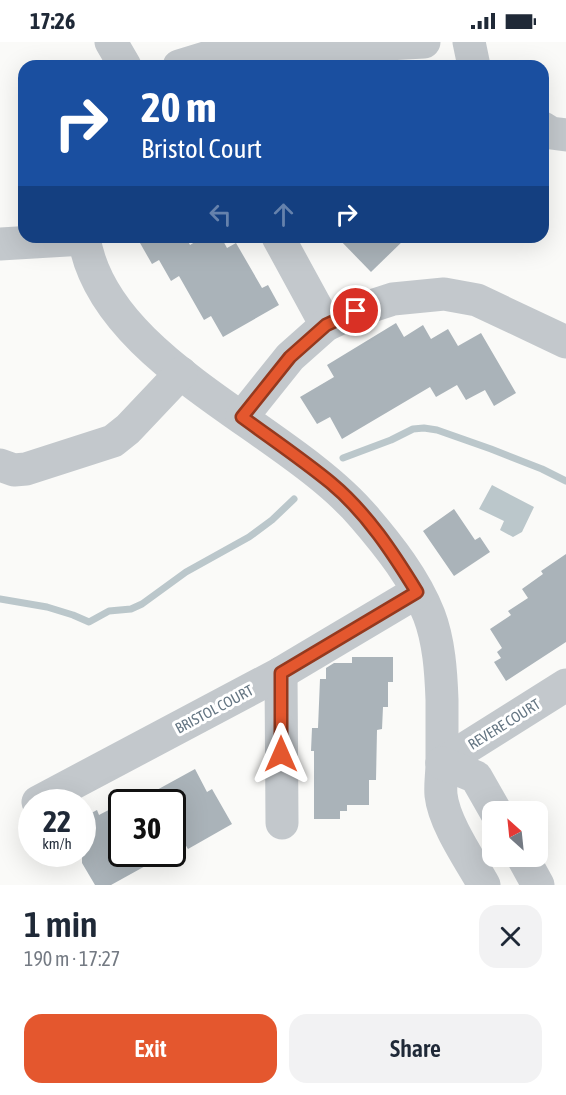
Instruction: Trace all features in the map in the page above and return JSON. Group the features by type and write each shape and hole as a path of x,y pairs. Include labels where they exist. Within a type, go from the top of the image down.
{"street":[{"path":"111,42 122,60"},
{"path":"199,60 215,55 247,51 424,42"},
{"path":"469,42 473,60"},
{"path":"549,132 566,135"},
{"path":"0,244 18,243"},
{"path":"85,243 89,258 108,299 134,332 182,373 332,484 362,515 394,554 429,615 435,638 442,697 441,796 447,815 484,885"},
{"path":"281,243 326,325"},
{"path":"242,417 290,357 326,325 356,311 393,299 444,294 477,300 566,342"},
{"path":"0,465 14,470 26,469 113,441 128,429 182,373"},
{"name":"BRISTOL COURT","path":"62,789 281,673 417,592"},
{"path":"281,673 282,823"},
{"name":"REVERE COURT","path":"442,763 566,685"},
{"path":"442,763 476,777 490,801"},
{"path":"528,867 538,885"}],"shaded area":[{"path":"492,485 534,507 522,532 513,537 500,530 504,521 479,509"}],"building":[{"path":"140,243 189,243 190,245 193,243 224,243 227,248 236,243 262,288 268,285 279,305 223,337 211,316 204,320 179,276 171,281 159,260 152,264"},
{"path":"343,243 401,243 371,272"},
{"path":"396,323 404,337 423,325 431,339 448,329 458,346 481,333 516,393 494,406 485,390 466,400 457,385 436,397 430,387 342,439 330,417 317,424 300,397 334,377 327,365"},
{"path":"454,509 475,540 480,537 490,552 454,576 423,531"},
{"path":"566,554 566,642 506,681 494,662 501,658 497,652 502,648 490,629 511,615 508,611 528,598 522,589 543,574 541,571"},
{"path":"352,657 393,657 393,682 388,682 388,707 383,707 382,729 377,730 376,780 369,780 369,805 347,805 347,811 340,811 340,819 314,819 314,751 311,751 312,728 318,728 320,679 326,679 326,668 334,663 352,663"},
{"path":"195,769 207,792 212,789 232,824 188,849 186,846 186,789 159,789"},
{"path":"97,810 99,815 108,810 108,867 144,867 111,885 95,885 84,867 96,867"}],"waterway":[{"path":"343,458 413,429 424,428 437,430 491,449 566,481"},
{"path":"0,599 47,607 89,622 109,611 131,609 142,604 186,572 249,537 272,520 294,499"}],"route":[{"path":"281,754 281,673 417,592 394,554 362,515 332,484 242,417 290,357 326,325 356,311"}]}
